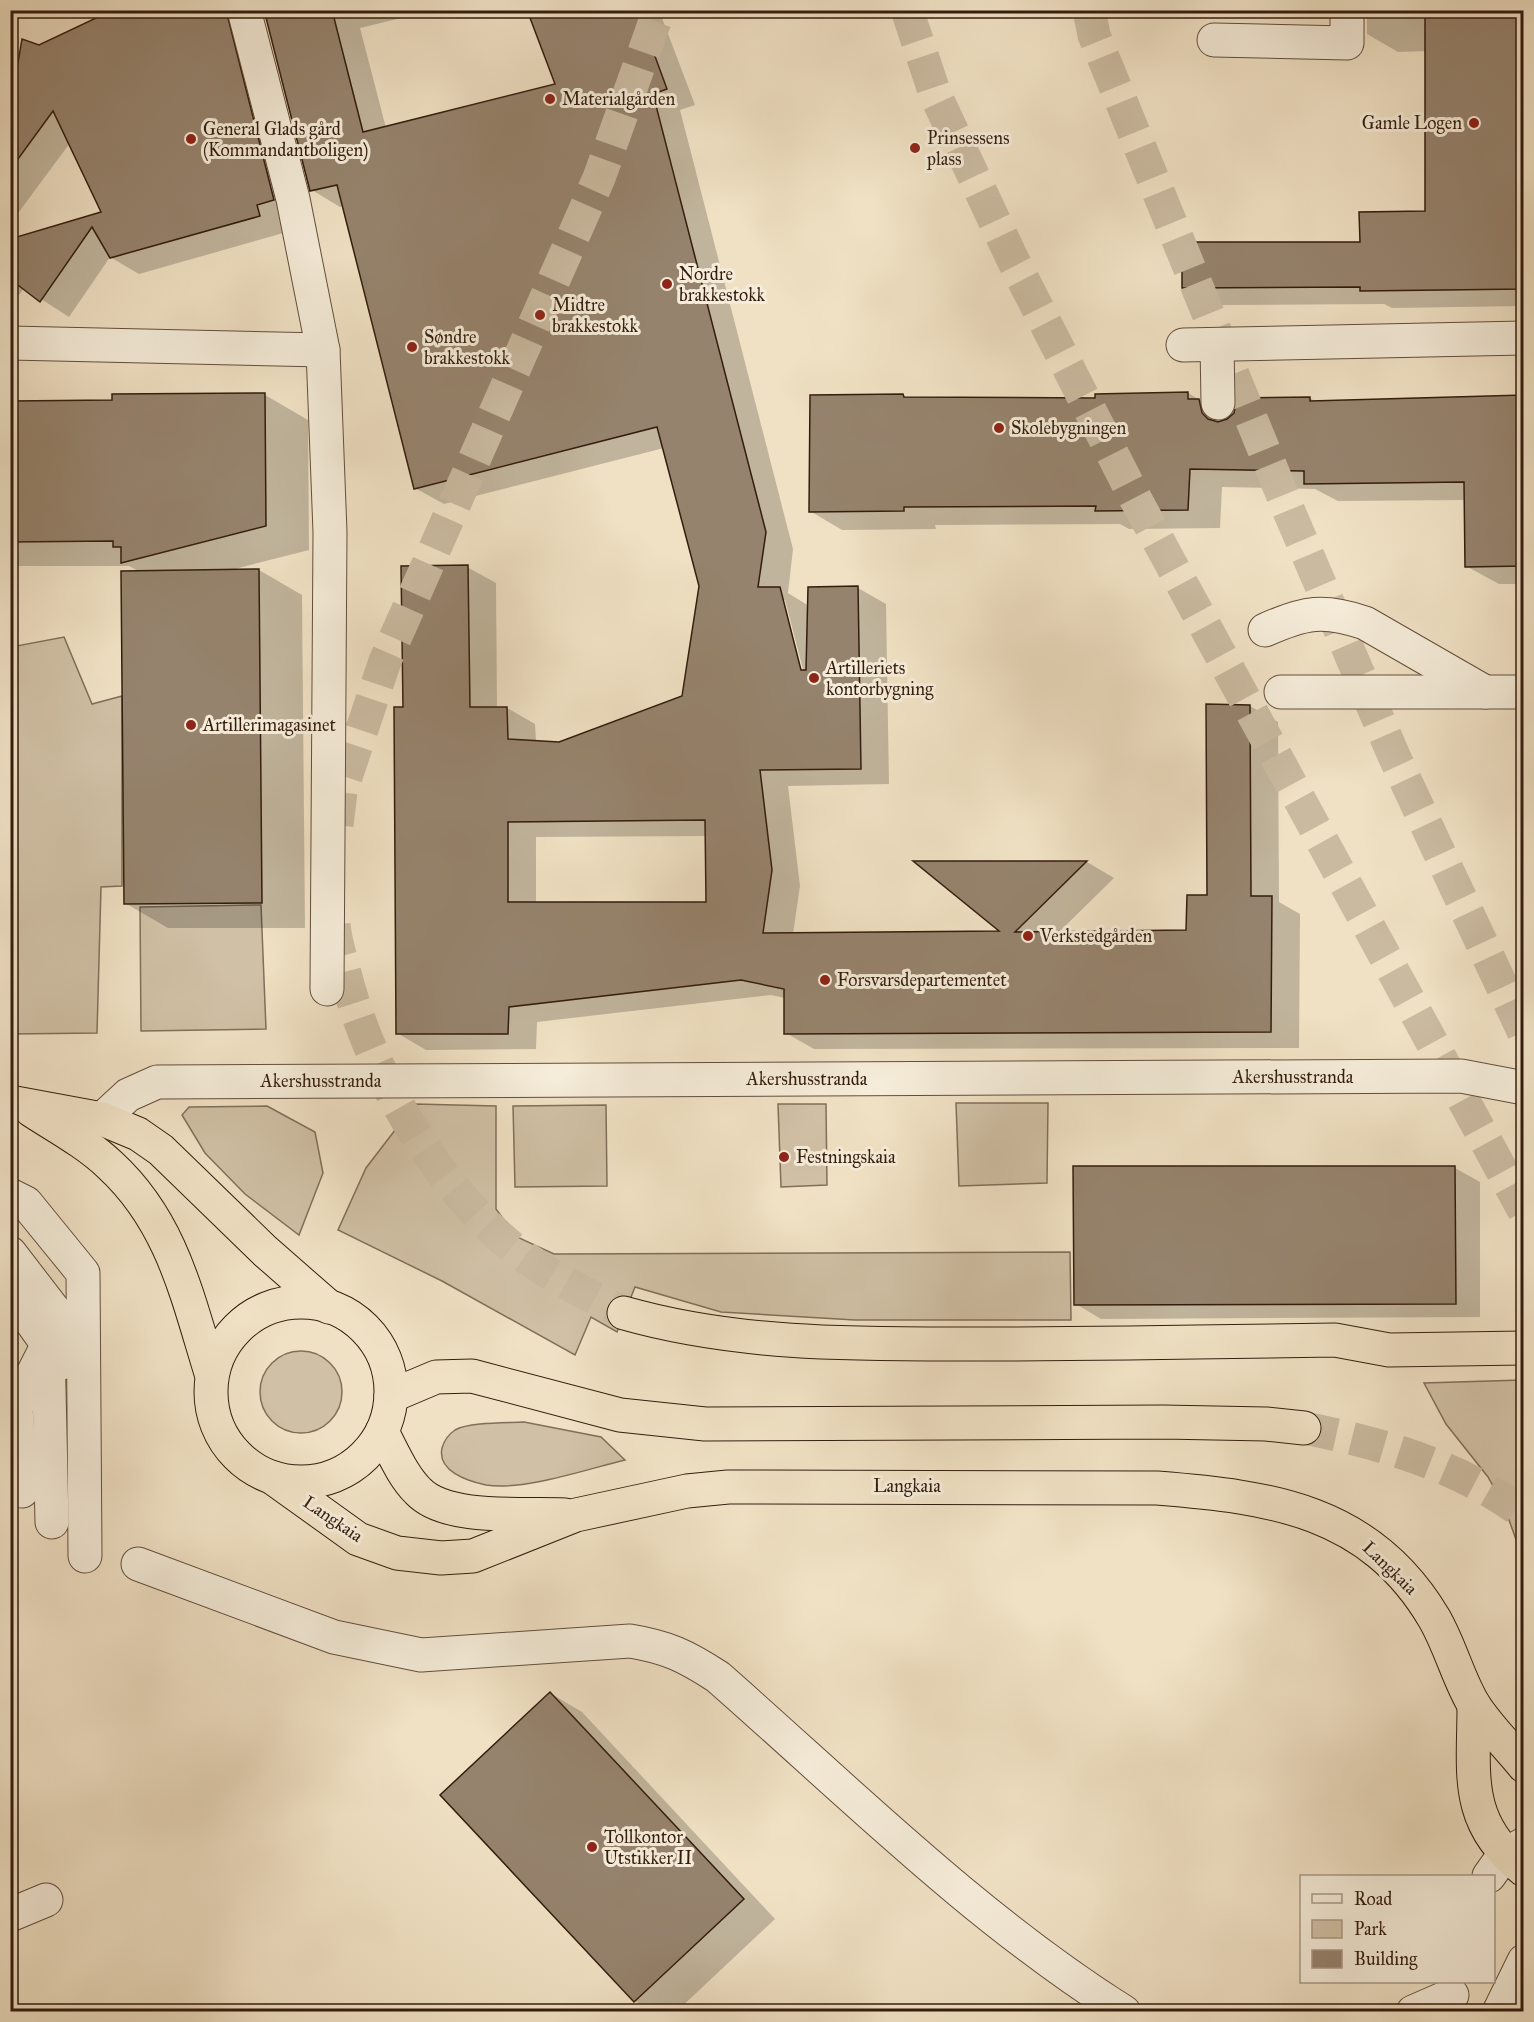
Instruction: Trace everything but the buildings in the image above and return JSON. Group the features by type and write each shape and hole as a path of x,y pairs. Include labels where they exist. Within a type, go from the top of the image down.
{"highway":[{"path":"16,1103 102,1119 138,1134 161,1150 265,1251 329,1306 350,1316 368,1332 381,1351 388,1373 391,1396 382,1432 368,1454 347,1470 324,1480 298,1483 273,1478 250,1467 231,1449 218,1427 211,1402 211,1373 190,1302 157,1219 110,1165 16,1103"},
{"path":"211,1373 220,1352 235,1331 254,1315 286,1304 304,1302 329,1306"},
{"path":"624,1313 675,1327 783,1341 870,1344 1335,1340 1389,1350 1524,1348"},
{"path":"391,1396 436,1377 472,1376 620,1415 705,1424 1163,1422 1266,1424 1304,1428"},
{"path":"382,1432 408,1480 420,1494 442,1507 469,1514 576,1515"},
{"name":"Langkaia","path":"273,1478 358,1539 397,1553 441,1558 472,1556 576,1515 687,1491 767,1487 1157,1488 1221,1494 1288,1505 1350,1531 1401,1575 1434,1618 1474,1705"},
{"path":"1474,1705 1524,1766"},
{"path":"1474,1705 1474,1793 1485,1827 1510,1861"}],"street":[{"path":"244,10 293,199 324,350 330,532 327,988"},
{"path":"1214,40 1347,43 1347,10"},
{"path":"1183,345 1524,338"},
{"path":"10,343 324,350"},
{"path":"1217,345 1218,403"},
{"path":"1265,630 1308,614 1326,612 1347,617 1365,623 1485,692"},
{"path":"1281,692 1524,692"},
{"name":"Akershusstranda","path":"102,1119 128,1095 157,1082 1461,1076 1521,1088"},
{"path":"10,1195 26,1203 82,1274 53,1522"},
{"path":"10,1253 54,1331 53,1522"},
{"path":"10,1450 15,1395 54,1331 82,1274"},
{"path":"10,1292 54,1331"},
{"path":"15,1395 53,1522"},
{"path":"138,1564 334,1637 421,1655 630,1641 663,1647 692,1660 718,1677 988,1914 1062,1971 1124,2012"},
{"path":"10,1915 46,1900"},
{"path":"1499,2012 1524,1961"},
{"path":"1413,2012 1452,1996"}],"green space":[{"path":"64,637 92,704 122,696 122,886 101,887 97,1033 11,1034 11,647"},
{"path":"261,905 266,1029 141,1031 140,907"},
{"path":"956,1103 1048,1103 1047,1183 959,1186"},
{"path":"415,1104 496,1106 496,1209 517,1237 554,1254 1070,1252 1071,1320 855,1320 721,1312 635,1287 617,1332 591,1317 575,1355 442,1281 338,1230 366,1168"},
{"path":"778,1104 826,1104 827,1185 781,1187"},
{"path":"606,1105 607,1186 515,1187 513,1106"},
{"path":"267,1106 315,1132 323,1173 299,1235 245,1194 205,1153 182,1115 189,1107"},
{"path":"301,1351 317,1354 330,1363 339,1376 342,1392 339,1408 330,1421 317,1430 301,1433 285,1430 272,1421 263,1408 260,1392 263,1376 272,1363 285,1354"},
{"path":"1524,1380 1523,1559 1504,1506 1488,1477 1446,1424 1424,1383"},
{"path":"524,1422 601,1437 625,1460 537,1482 501,1486 486,1485 462,1478 444,1463 442,1448 447,1438 455,1430 479,1424"}],"tunnel":[{"path":"337,825 341,792 385,661 599,178 659,10"},
{"path":"907,10 935,94 1012,258 1135,498 1524,1211"},
{"path":"1089,10 1094,35 1291,516 1394,756 1524,1033"},
{"path":"334,924 345,973 369,1045 404,1116 448,1181 473,1210 514,1249 559,1279 624,1313"},
{"path":"1304,1428 1362,1441 1419,1459 1473,1482 1524,1514"}],"place":[{"name":"Materialgården","path":"550,99"},
{"name":"Gamle Logen","path":"1474,123"},
{"name":"General Glads gård (Kommandantboligen)","path":"191,139"},
{"name":"Prinsessens plass","path":"915,148"},
{"name":"Nordre brakkestokk","path":"667,284"},
{"name":"Midtre brakkestokk","path":"540,315"},
{"name":"Søndre brakkestokk","path":"412,347"},
{"name":"Skolebygningen","path":"999,428"},
{"name":"Artilleriets kontorbygning","path":"814,678"},
{"name":"Artillerimagasinet","path":"191,725"},
{"name":"Verkstedgården","path":"1028,936"},
{"name":"Forsvarsdepartementet","path":"825,980"},
{"name":"Festningskaia","path":"784,1157"},
{"name":"Tollkontor Utstikker II","path":"592,1847"}]}
